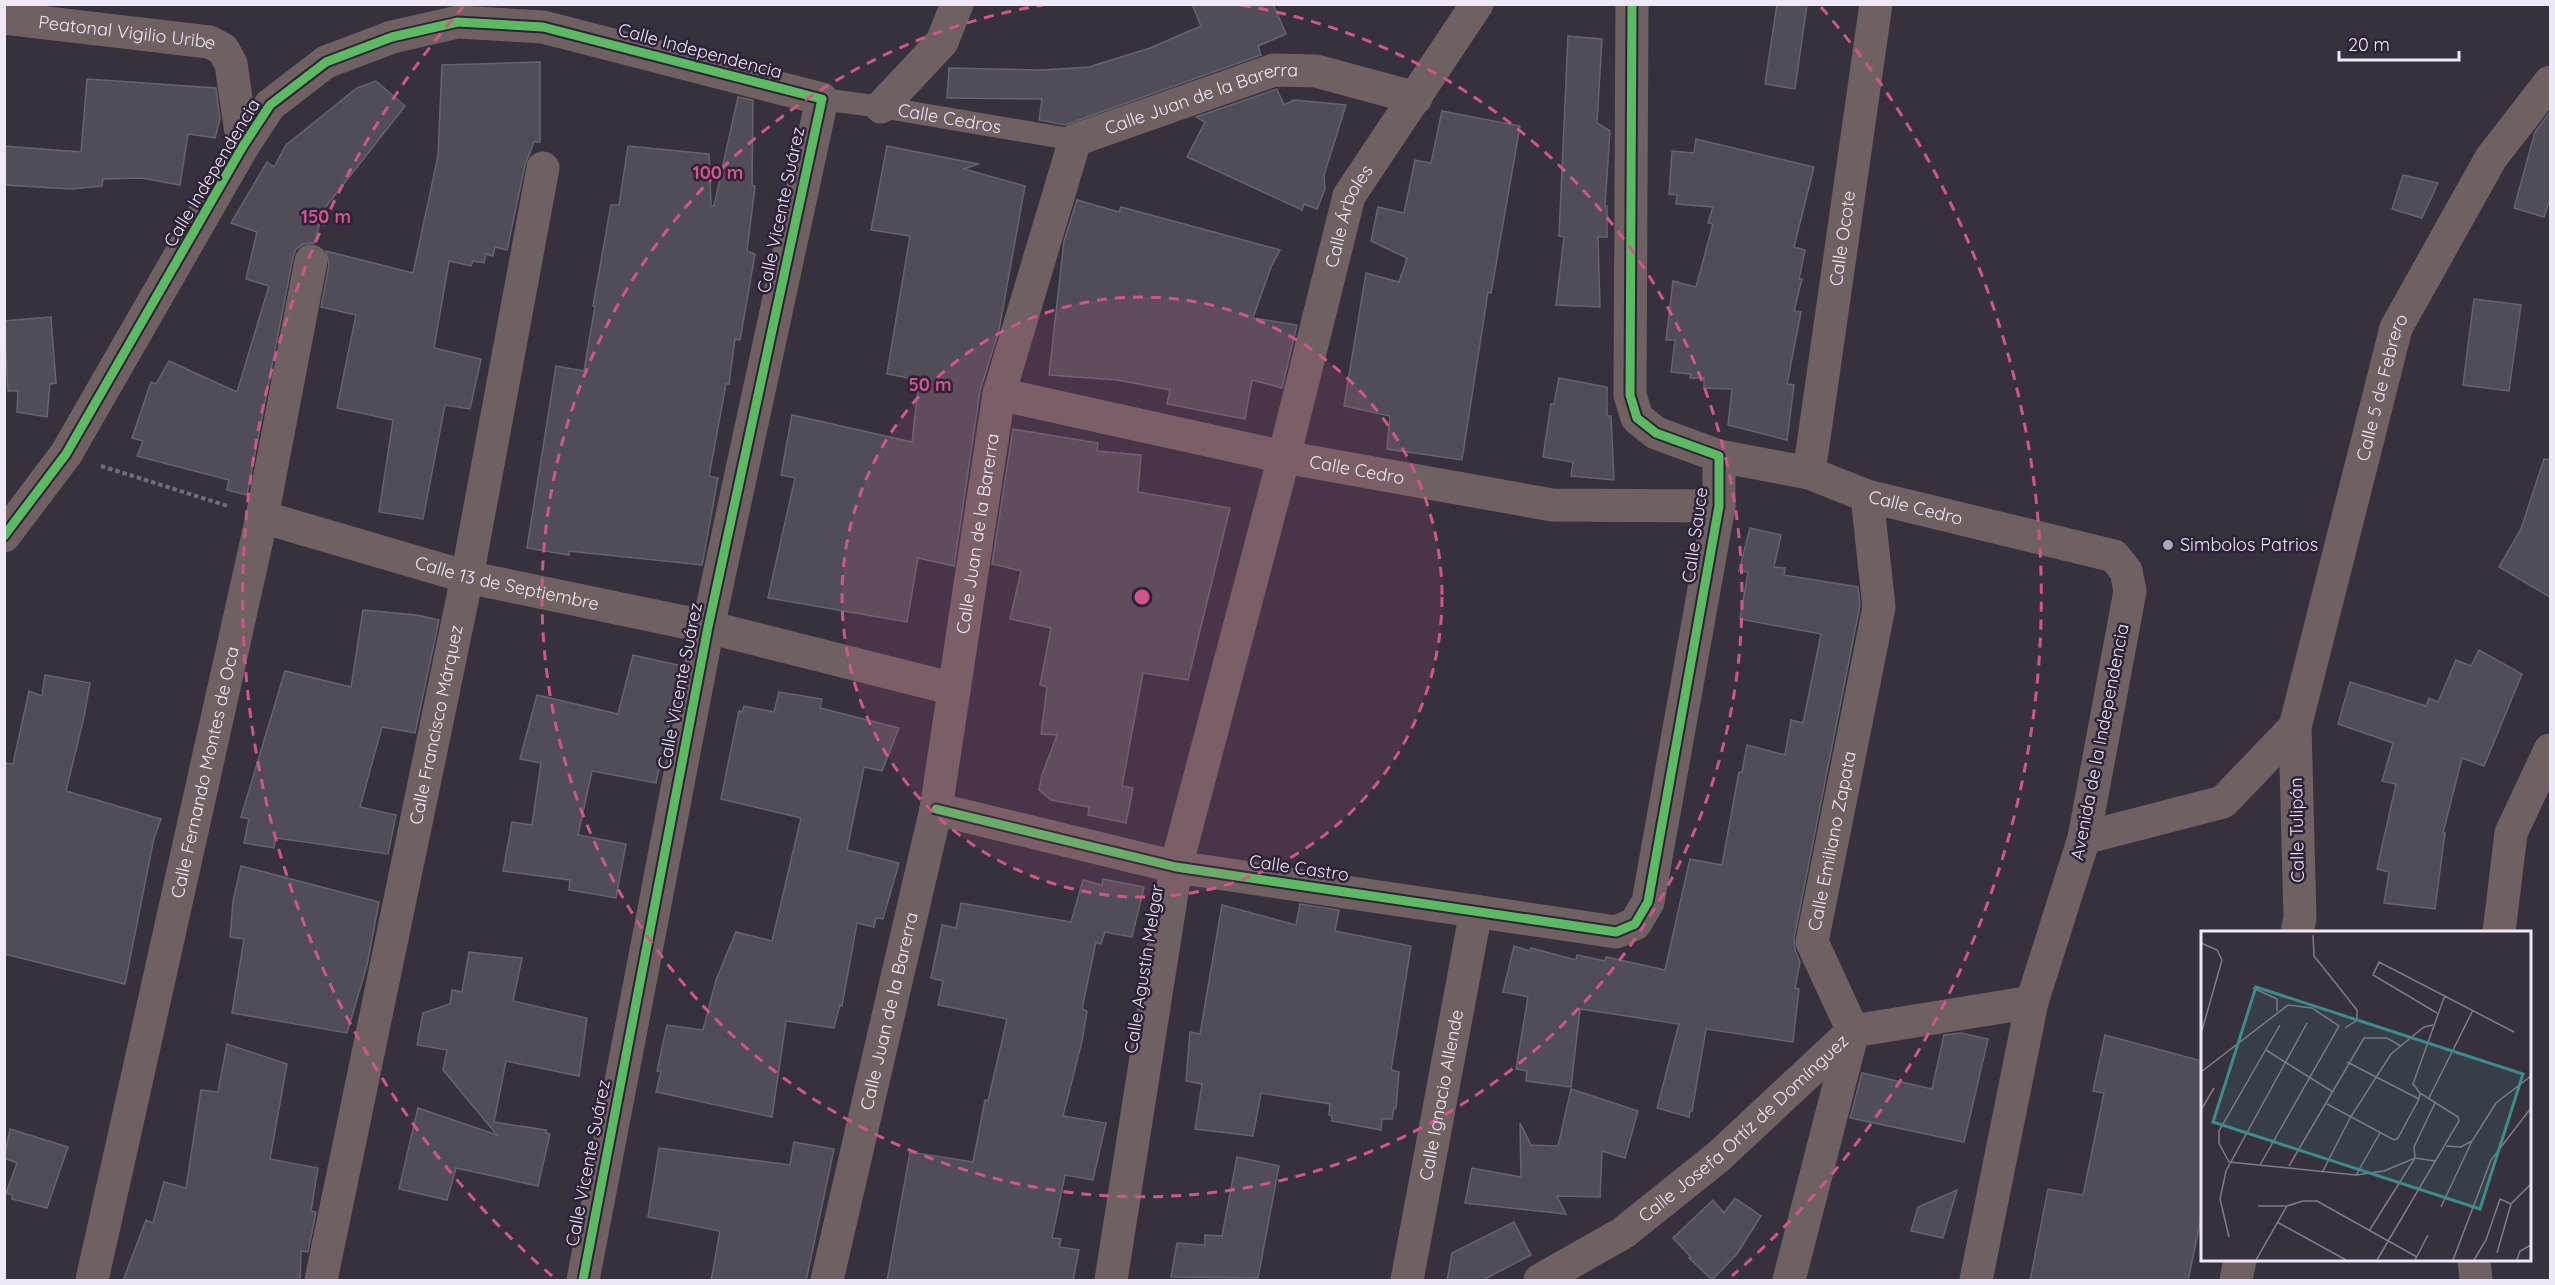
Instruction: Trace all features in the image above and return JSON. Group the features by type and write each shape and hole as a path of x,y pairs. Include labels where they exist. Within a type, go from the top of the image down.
{"street":[{"path":"881,107 942,42 957,4"},
{"name":"Calle Árboles","path":"1284,457 1349,196 1477,4"},
{"path":"1632,4 1629,395 1637,418 1656,433 1719,456"},
{"name":"Calle Ocote","path":"1809,473 1876,4"},
{"name":"Peatonal Vigilio Uribe","path":"4,18 209,42 222,50 231,64 243,146"},
{"name":"Calle Independencia","path":"4,536 66,454 243,146 270,105 326,62 392,37 458,22 543,27 822,99"},
{"name":"Calle Juan de la Barerra","path":"827,1281 936,808 999,394 1075,140 1274,70 1316,71 1416,98"},
{"name":"Calle 5 de Febrero","path":"2295,727 2397,328 2491,158 2550,82"},
{"name":"Calle Vicente Suárez","path":"583,1281 708,627 822,99"},
{"name":"Calle Francisco Márquez","path":"321,1281 467,577 543,168"},
{"name":"Calle Fernando Montes de Oca","path":"92,1281 262,517 311,261"},
{"name":"Calle Cedro","path":"999,394 1284,457 1552,505 1719,506"},
{"name":"Calle Cedro","path":"1719,456 1809,473 1867,496 2114,556"},
{"name":"Calle Sauce","path":"1648,902 1719,506 1719,456"},
{"name":"Calle Agustín Melgar","path":"1112,1281 1176,867 1284,457"},
{"name":"Calle Emiliano Zapata","path":"1853,1031 1812,942 1879,607 1867,496"},
{"name":"Calle 13 de Septiembre","path":"262,517 467,577 708,627 954,689"},
{"name":"Avenida de la Independencia","path":"1976,1281 2032,1002 2084,838 2130,591 2126,571 2114,556"},
{"path":"2084,838 2223,802 2295,727"},
{"name":"Calle Tulipán","path":"2295,727 2300,918 2297,931"},
{"path":"2499,931 2511,833 2550,750"},
{"name":"Calle Castro","path":"936,808 1176,867 1616,932 1635,924 1648,902"},
{"name":"Calle Ignacio Allende","path":"1407,1281 1476,911"},
{"name":"Calle Josefa Ortíz de Domínguez","path":"1540,1281 1623,1233 1640,1220 1718,1157 1853,1031 2032,1002"},
{"path":"1789,1281 1853,1031"},
{"path":"2236,1281 2240,1261"},
{"path":"2474,1261 2476,1281"}],"lane":[{"name":"Calle Cedros","path":"822,99 1075,140"}],"path":[{"path":"66,454 262,517"}],"building":[{"path":"1192,4 1273,4 1286,34 1258,46 1261,55 1065,125 1039,120 1042,99 947,98 949,68 1042,70 1089,67 1150,48 1201,26"},
{"path":"1777,4 1807,4 1795,89 1765,84"},
{"path":"1568,36 1602,39 1597,123 1610,131 1605,206 1607,206 1607,237 1598,237 1600,307 1556,305 1564,237 1559,236"},
{"path":"540,62 540,142 534,142 525,165 507,250 495,247 493,256 486,254 484,263 473,261 471,266 449,261 434,348 481,359 470,409 445,405 423,519 379,512 393,420 337,408 356,315 321,307 329,265 326,251 413,273 438,156 442,65"},
{"path":"87,79 216,88 220,119 215,138 188,134 180,185 142,178 103,179 102,186 71,189 4,185 4,146 81,152"},
{"path":"376,81 405,106 324,209 314,243 304,244 296,249 247,495 227,490 229,480 137,456 143,441 132,438 151,382 156,384 169,361 237,392 269,286 246,279 257,232 231,223 267,162 274,167 286,145 357,88"},
{"path":"1277,89 1284,105 1294,100 1346,105 1324,175 1325,189 1317,209 1304,204 1302,210 1187,157 1205,122 1196,117"},
{"path":"738,97 753,100 752,185 755,186 747,251 755,254 740,340 735,339 729,384 726,384 709,476 718,478 702,565 569,551 569,555 527,548 556,366 584,371 611,205 619,205 628,146 709,154 711,206 714,206"},
{"path":"1442,111 1520,126 1491,293 1488,292 1462,460 1387,449 1390,416 1344,406 1366,273 1399,282 1407,258 1371,241 1378,207 1404,213 1415,160 1431,163"},
{"path":"2550,112 2550,199 2544,217 2514,208 2535,132"},
{"path":"1696,139 1814,167 1794,247 1805,250 1799,279 1802,279 1794,311 1801,312 1787,384 1794,385 1787,440 1728,425 1732,389 1704,388 1704,378 1690,378 1691,374 1671,372 1675,340 1666,340 1673,281 1696,287 1713,224 1708,223 1713,207 1676,204 1677,195 1669,194 1672,151 1694,153"},
{"path":"887,146 978,164 964,169 1025,186 999,330 980,391 954,566 918,558 907,622 768,598 795,478 781,475 792,415 912,442 919,380 887,374 910,236 871,230"},
{"path":"2403,175 2438,183 2422,218 2392,209"},
{"path":"1077,200 1119,212 1121,207 1280,250 1271,267 1253,318 1297,325 1282,388 1252,380 1245,419 1167,404 1170,390 1117,380 1049,375 1064,241"},
{"path":"2474,299 2521,305 2509,391 2463,385"},
{"path":"51,317 56,383 50,384 47,417 17,412 18,391 8,391 4,321"},
{"path":"1559,378 1607,387 1607,416 1611,416 1614,480 1571,476 1573,462 1543,457 1551,404 1554,404"},
{"path":"1013,429 1098,443 1097,451 1141,455 1138,492 1230,508 1188,680 1143,673 1122,786 1133,788 1126,823 1088,815 1089,807 1051,800 1039,790 1042,775 1057,735 1041,734 1047,687 1040,685 1051,628 1010,619 1021,571 992,564"},
{"path":"2544,459 2550,460 2550,597 2499,567 2521,529"},
{"path":"1750,528 1781,535 1774,567 1785,568 1784,575 1858,587 1860,605 1794,938 1795,950 1800,962 1795,988 1799,989 1793,1042 1706,1029 1692,1111 1689,1117 1657,1108 1679,1024 1580,1009 1571,1087 1526,1081 1527,1071 1516,1069 1528,997 1503,992 1514,946 1576,960 1577,955 1605,961 1606,957 1665,970 1690,859 1722,865 1739,772 1742,772 1747,745 1785,755 1791,720 1803,723 1821,634 1740,619 1748,572 1739,571"},
{"path":"363,610 417,615 439,620 415,733 382,727 360,807 396,815 388,854 276,838 274,848 244,843 249,819 241,817 285,671 351,687"},
{"path":"2479,650 2522,674 2484,766 2462,758 2443,833 2445,833 2435,909 2384,903 2389,872 2377,869 2396,784 2382,781 2393,743 2338,724 2350,682 2426,706 2429,698 2438,702 2456,660 2471,666"},
{"path":"633,655 682,666 656,783 592,771 578,835 626,844 616,898 569,890 570,880 503,871 512,822 532,825 541,763 520,759 537,695 618,714"},
{"path":"45,675 90,683 66,791 161,819 154,838 125,984 4,954 4,763 13,764 29,691 42,696"},
{"path":"779,692 822,699 820,708 899,728 882,771 864,767 847,850 899,863 883,919 876,918 874,927 857,923 842,1006 840,1005 834,1028 786,1021 772,1117 656,1092 661,1071 657,1071 667,1025 703,1030 716,980 736,932 772,941 801,818 721,799 739,711 742,712 744,706 774,712"},
{"path":"241,866 379,902 367,965 347,1033 232,1013 244,939 230,937 233,901"},
{"path":"1103,879 1144,887 1132,937 1105,932 1101,944 1096,942 1082,1009 1087,1011 1082,1041 1063,1116 1106,1123 1093,1180 1065,1175 1052,1238 1061,1239 1059,1247 1079,1250 1073,1281 887,1281 910,1152 973,1162 985,1100 988,1101 1007,1019 938,1005 943,981 931,978 942,925 956,928 961,903 1071,922 1083,880 1102,885"},
{"path":"1300,904 1339,910 1335,931 1411,946 1391,1070 1399,1072 1396,1108 1394,1108 1392,1119 1382,1119 1381,1130 1332,1121 1332,1116 1329,1115 1330,1104 1261,1093 1253,1136 1195,1129 1202,1084 1186,1081 1190,1032 1200,1034 1222,905 1296,925"},
{"path":"469,952 522,958 513,1001 587,1018 579,1076 506,1061 494,1122 546,1130 546,1133 550,1134 538,1186 456,1168 447,1200 399,1189 418,1108 497,1135 443,1070 447,1050 417,1045 423,1013 450,1004 452,990 462,992"},
{"path":"1961,1033 1988,1039 1964,1142 1850,1118 1862,1073 1932,1089 1944,1035"},
{"path":"2105,1035 2201,1061 2201,1218 2188,1281 2030,1281 2048,1189 2083,1195 2104,1093 2093,1091"},
{"path":"227,1044 287,1064 270,1159 318,1168 311,1211 316,1212 308,1252 301,1251 300,1281 123,1281 146,1220 153,1223 164,1182 186,1188 201,1090 218,1092"},
{"path":"1571,1089 1638,1111 1625,1158 1602,1151 1600,1197 1557,1196 1566,1214 1465,1203 1472,1168 1521,1177 1520,1123 1531,1145 1558,1146"},
{"path":"10,1129 68,1147 47,1208 12,1199 12,1195 6,1193 17,1163 4,1158"},
{"path":"794,1142 834,1149 806,1281 711,1281 720,1231 648,1217 659,1148 790,1165"},
{"path":"1237,1157 1279,1166 1258,1278 1171,1277 1177,1243 1205,1245 1205,1235 1222,1236"},
{"path":"1957,1190 1943,1238 1911,1231 1918,1207"},
{"path":"1735,1198 1761,1216 1737,1254 1712,1280 1689,1258 1691,1257 1673,1238 1713,1200 1724,1213"},
{"path":"1514,1222 1531,1255 1481,1281 1447,1281 1452,1253"}],"cycle path":[{"path":"936,809 1176,867 1616,932 1635,924 1648,902 1719,506 1719,456 1656,433 1637,418 1630,395 1632,4"},
{"path":"4,536 66,454 243,146 270,105 326,62 392,37 458,22 543,27 822,99 708,627 583,1280"}],"place":[{"name":"Simbolos Patrios","path":"2168,545"}]}
